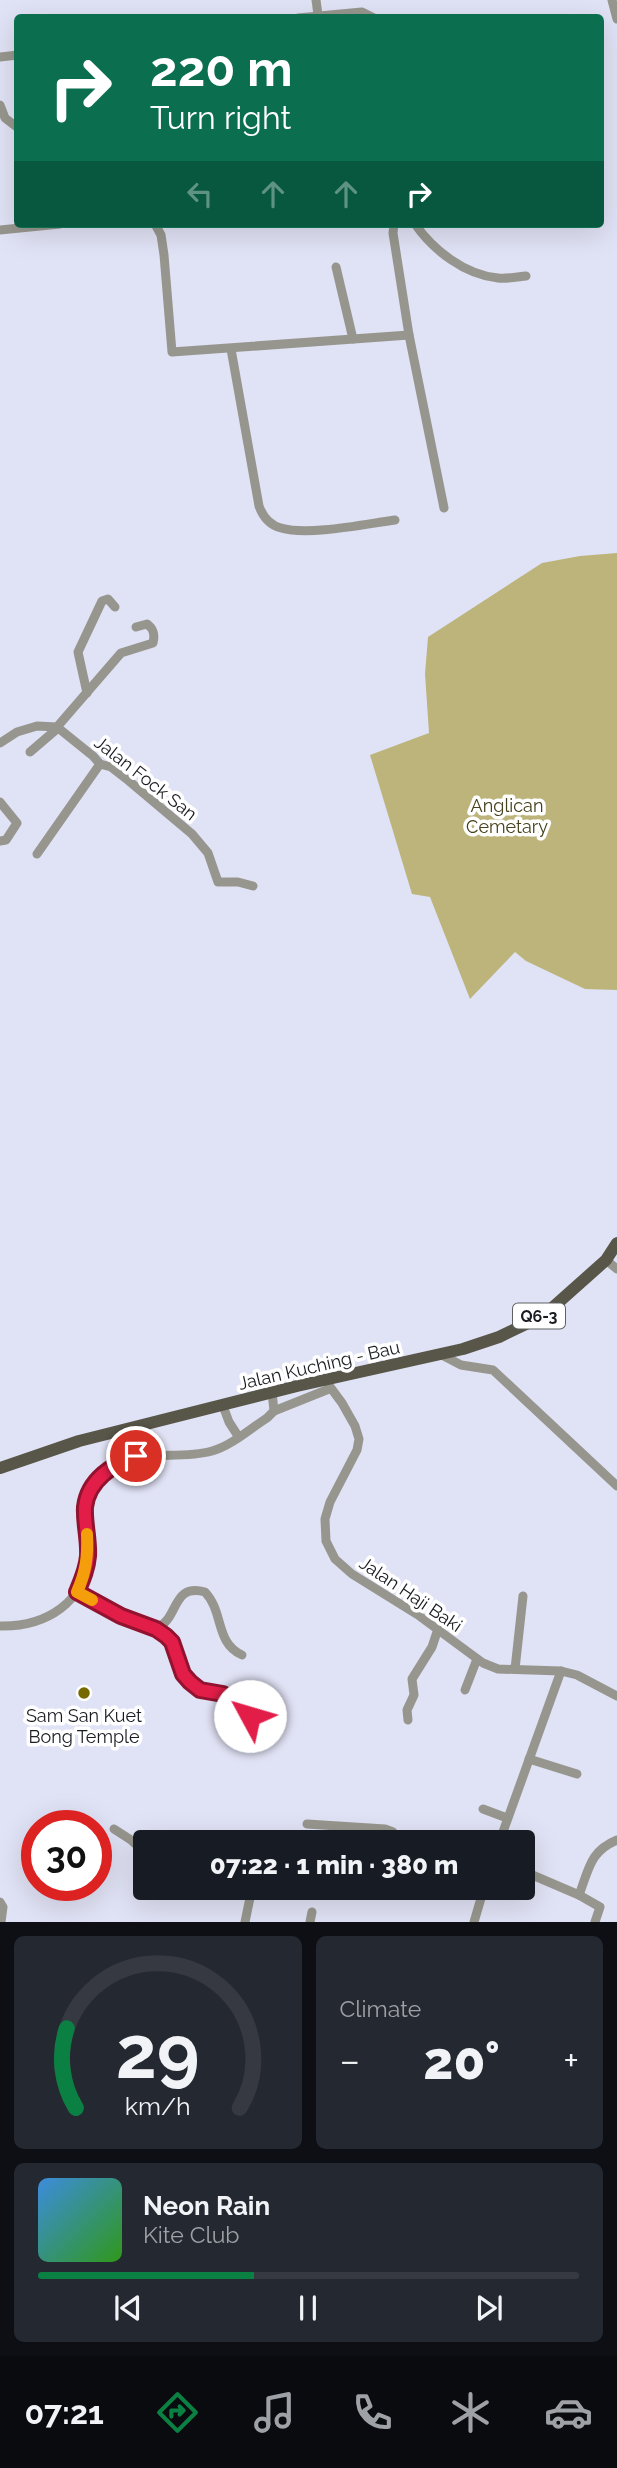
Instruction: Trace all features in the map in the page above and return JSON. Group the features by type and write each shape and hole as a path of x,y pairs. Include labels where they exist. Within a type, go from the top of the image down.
{"main road":[{"name":"Jalan Kuching - Bau","path":"0,1468 79,1441 272,1392 327,1384 499,1337 532,1321 559,1302 606,1259 617,1244"}],"street":[{"path":"612,0 617,19"},
{"path":"333,14 366,14"},
{"path":"0,105 5,118 14,125"},
{"path":"0,230 20,228"},
{"path":"158,228 162,235 172,352 409,335"},
{"path":"394,228 409,335 444,509"},
{"path":"418,228 450,259 473,273 498,278 526,276"},
{"path":"336,267 352,339"},
{"path":"231,349 259,506 268,522 281,528 308,530 395,520"},
{"path":"87,693 79,664 79,647 102,601 108,600 116,607"},
{"path":"30,752 57,728 121,653 153,643 152,628 147,624 136,626"},
{"path":"0,743 17,732 37,726 57,728"},
{"name":"Jalan Fock San","path":"57,728 100,764 111,767 192,834 208,853 218,882 238,882 253,886"},
{"path":"37,854 100,764"},
{"path":"0,802 17,823 6,840 0,841"},
{"path":"606,1259 617,1269"},
{"path":"440,1354 461,1365 493,1370 617,1486"},
{"path":"0,1626 27,1625 42,1620 67,1604 77,1592 85,1574 88,1555 85,1507 87,1496 103,1474 117,1462 136,1456 200,1454 216,1450 274,1411 327,1384"},
{"name":"Jalan Haji Baki","path":"327,1384 342,1403 359,1439 358,1450 330,1502 325,1519 326,1541 335,1559 352,1574 438,1629 477,1659 498,1669 561,1671 589,1680 617,1696"},
{"path":"272,1392 274,1411"},
{"path":"223,1406 238,1436"},
{"path":"156,1629 168,1622 175,1605 185,1593 191,1590 205,1592 215,1608 228,1646 243,1655"},
{"path":"77,1592 121,1616 156,1629 172,1642 183,1674 190,1682 200,1690 223,1694 245,1715 256,1714"},
{"path":"515,1670 523,1596"},
{"path":"408,1720 407,1710 414,1695 412,1679 432,1647 438,1629"},
{"path":"465,1690 477,1659"},
{"path":"503,1830 561,1671"},
{"path":"529,1759 577,1774"},
{"path":"483,1809 507,1818"},
{"path":"307,1824 388,1830"},
{"path":"114,1829 133,1842"},
{"path":"579,1895 595,1854 603,1846 617,1840"},
{"path":"535,1876 600,1907 594,1922"},
{"path":"245,1922 250,1900"},
{"path":"474,1922 481,1900"},
{"path":"0,1902 3,1907 1,1922"}],"green space":[{"name":"Anglican Cemetary","path":"617,553 617,990 585,989 526,961 515,952 470,999 430,897 412,894 370,755 429,733 425,674 428,637 542,563"}],"slow traffic":[{"path":"87,1534 85,1574 77,1592 92,1600"}],"place":[{"name":"Sam San Kuet Bong Temple","path":"84,1693"}],"route":[{"path":"136,1456 117,1462 94,1484 87,1496 85,1507 88,1555 85,1574 77,1592 166,1636 172,1642 183,1674 190,1682 200,1690 223,1694 245,1715 250,1716"}]}
